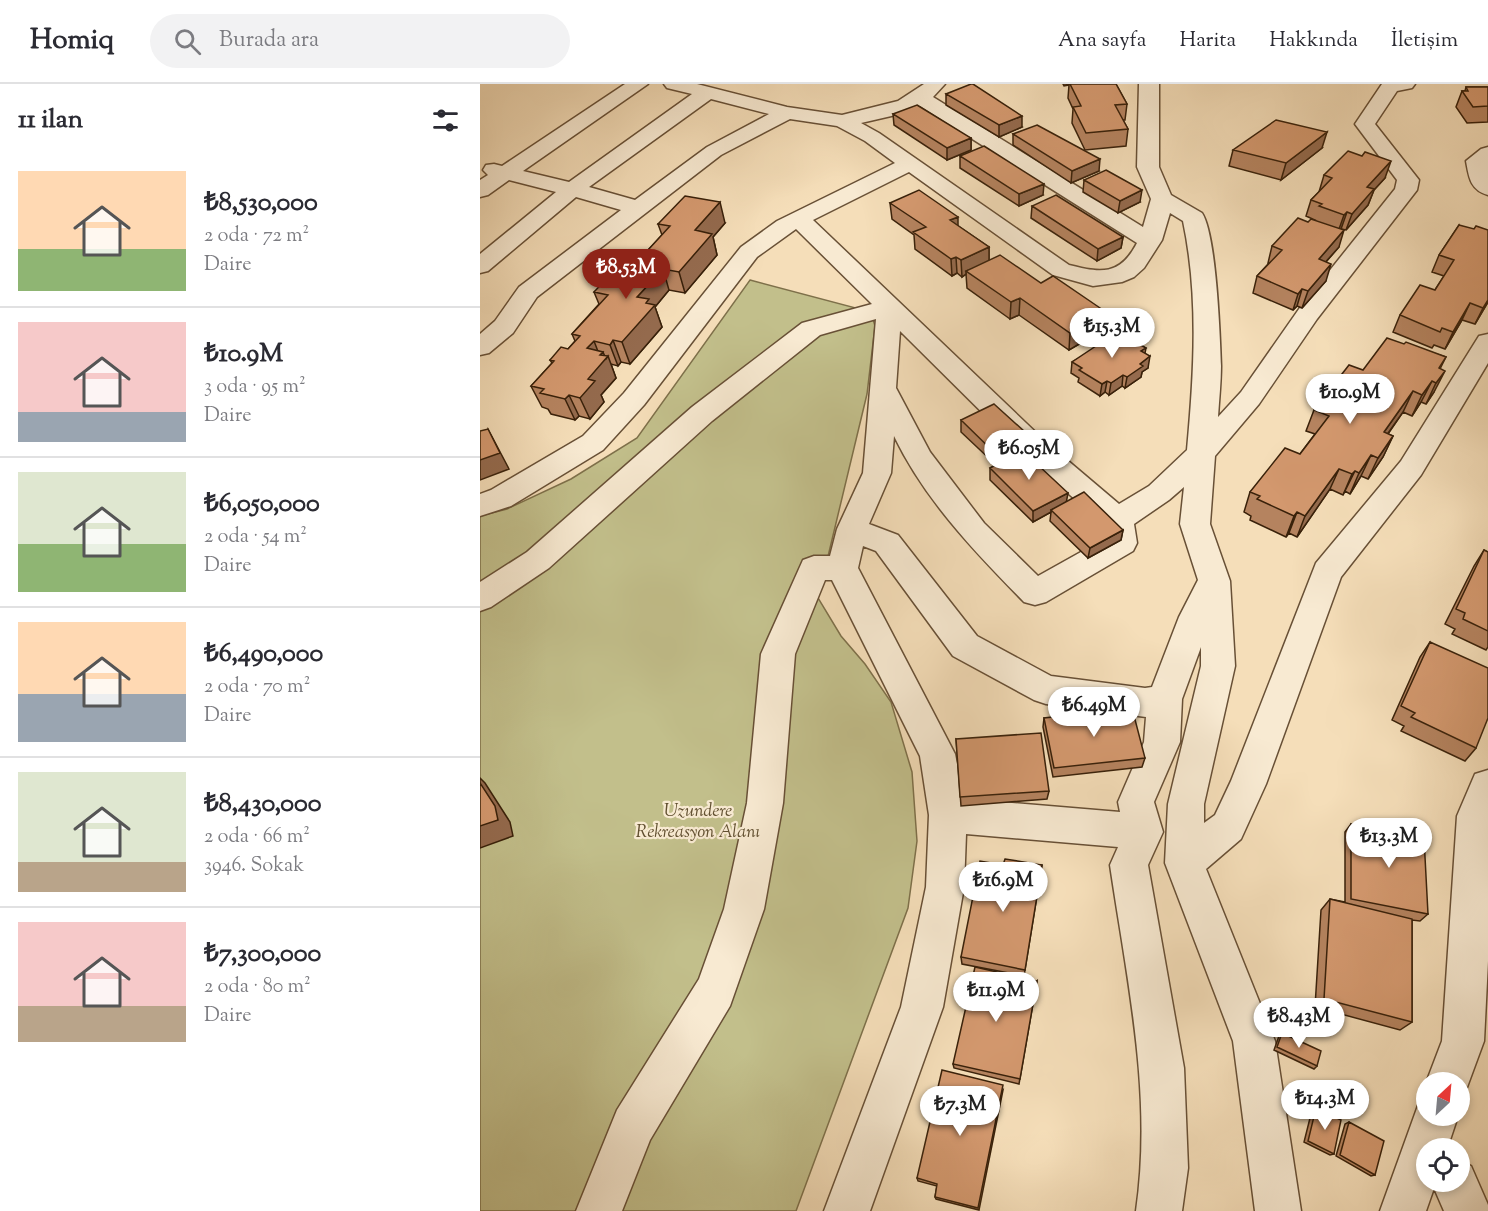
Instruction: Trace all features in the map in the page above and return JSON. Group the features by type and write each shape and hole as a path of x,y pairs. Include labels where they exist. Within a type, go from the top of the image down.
{"street":[{"path":"480,190 638,84"},
{"path":"674,84 787,112 842,121 872,137 1061,270 1098,279 1125,273 1140,260 1149,242 1162,199"},
{"path":"1149,84 1148,167 1162,199 1194,218 1201,249 1208,367 1195,524 1214,580 1218,666 1186,804 1184,863 1254,1041 1278,1211"},
{"path":"1118,520 1159,493 1201,453 1250,398 1308,314 1406,190 1408,180 1365,124 1394,85"},
{"path":"842,121 897,108 928,91 1149,242"},
{"path":"480,266 517,232 572,189 707,93"},
{"path":"480,347 504,327 528,292 714,151 787,112"},
{"path":"1488,153 1478,160 1481,182 1488,188"},
{"path":"480,505 501,498 593,443 634,399 749,252 785,226 909,164"},
{"path":"480,167 572,189 638,208"},
{"path":"800,220 954,373 1036,450 1118,520 1122,543 1035,593 973,531 918,457 885,391"},
{"path":"848,1211 922,1007 945,887 948,815 937,754 842,568 852,529 877,473 890,307"},
{"path":"480,598 538,560 702,414 811,329 890,307"},
{"path":"1184,863 1228,827 1248,784 1327,572 1412,468 1488,342"},
{"path":"852,529 887,543 965,646 1047,690 1145,703 1165,699"},
{"path":"599,1211 633,1126 715,991 744,909 765,803 778,654 814,568 842,568"},
{"path":"1159,1211 1165,1168 1162,1068 1129,865 1144,832 1136,802 1162,742 1165,699 1195,617 1214,580"},
{"path":"1452,1072 1463,1041 1476,816 1488,786"},
{"path":"948,815 1144,832"},
{"path":"1403,1211 1436,1131"},
{"path":"1459,1192 1467,1211"}],"green space":[{"name":"Uzundere Rekreasyon Alanı","path":"750,280 871,312 875,326 867,394 818,598 841,636 865,664 891,702 912,772 917,841 908,908 796,1211 480,1211 480,516 507,509 571,479 637,438"}],"building":[{"path":"971,84 1022,116 999,125 946,94"},
{"path":"1070,84 1116,84 1127,104 1115,105 1128,129 1086,133 1073,107 1081,106"},
{"path":"1466,87 1488,87 1488,106 1473,107 1462,91 1468,91"},
{"path":"917,105 971,138 947,148 893,114"},
{"path":"1276,120 1327,132 1286,163 1233,150"},
{"path":"1037,125 1100,159 1072,171 1013,134"},
{"path":"984,146 1044,184 1019,194 960,156"},
{"path":"1348,151 1362,156 1365,152 1391,161 1367,187 1374,189 1352,214 1347,212 1344,215 1319,206 1322,204 1311,200 1332,178 1324,175"},
{"path":"1106,170 1142,190 1120,201 1084,180"},
{"path":"919,190 958,217 950,220 989,247 961,260 956,257 951,259 913,232 926,227 890,203"},
{"path":"1056,195 1123,237 1098,249 1032,206"},
{"path":"685,196 720,202 695,230 712,234 679,272 663,269 637,297 649,299 646,303 655,305 622,342 613,340 610,345 594,341 587,348 603,352 600,355 608,356 588,379 595,381 580,398 569,395 565,399 540,393 544,389 531,386 554,361 550,360 561,347 568,349 580,336 572,334 608,295 594,292 624,260 637,262 670,226 658,224"},
{"path":"1298,218 1308,222 1311,219 1344,230 1319,259 1331,264 1308,291 1302,289 1298,294 1257,276 1282,250 1272,246"},
{"path":"1459,225 1474,229 1476,226 1488,230 1488,300 1483,308 1470,303 1453,332 1442,328 1440,332 1400,315 1420,285 1435,290 1454,260 1439,255"},
{"path":"1000,255 1041,283 1053,276 1103,310 1094,314 1100,317 1070,333 1020,298 1011,302 966,271"},
{"path":"1122,334 1146,348 1141,351 1150,356 1140,364 1143,366 1127,377 1123,375 1111,383 1107,381 1102,384 1079,370 1082,368 1072,362 1111,336 1116,338"},
{"path":"1387,338 1404,344 1406,342 1446,357 1439,368 1445,371 1436,383 1432,381 1422,395 1413,391 1384,432 1393,436 1378,458 1371,455 1359,473 1355,471 1352,474 1339,469 1305,516 1297,512 1294,516 1257,499 1260,496 1250,492 1285,448 1300,454 1329,416 1314,410 1349,365 1363,370"},
{"path":"994,404 1035,441 1001,459 961,420"},
{"path":"488,429 500,453 480,460 480,431"},
{"path":"1023,451 1068,493 1033,511 990,468"},
{"path":"1084,492 1123,530 1090,548 1051,510"},
{"path":"1484,550 1488,552 1488,631 1463,619 1465,613 1456,609"},
{"path":"1430,642 1488,668 1488,718 1476,748 1411,717 1415,713 1401,706"},
{"path":"1132,708 1145,758 1054,768 1044,718"},
{"path":"1041,733 1049,791 960,797 956,739"},
{"path":"480,783 495,806 498,820 480,826"},
{"path":"1351,824 1424,838 1428,914 1351,899"},
{"path":"1005,859 1042,865 1025,970 961,957 980,861 1003,865"},
{"path":"1330,899 1412,919 1412,1022 1324,999"},
{"path":"975,967 1037,981 1020,1079 953,1064"},
{"path":"1282,1033 1321,1051 1317,1066 1277,1047"},
{"path":"942,1070 1003,1085 978,1208 935,1197 937,1184 917,1178"},
{"path":"1316,1108 1341,1120 1334,1154 1308,1141"},
{"path":"1349,1122 1384,1141 1375,1175 1340,1155"}]}
